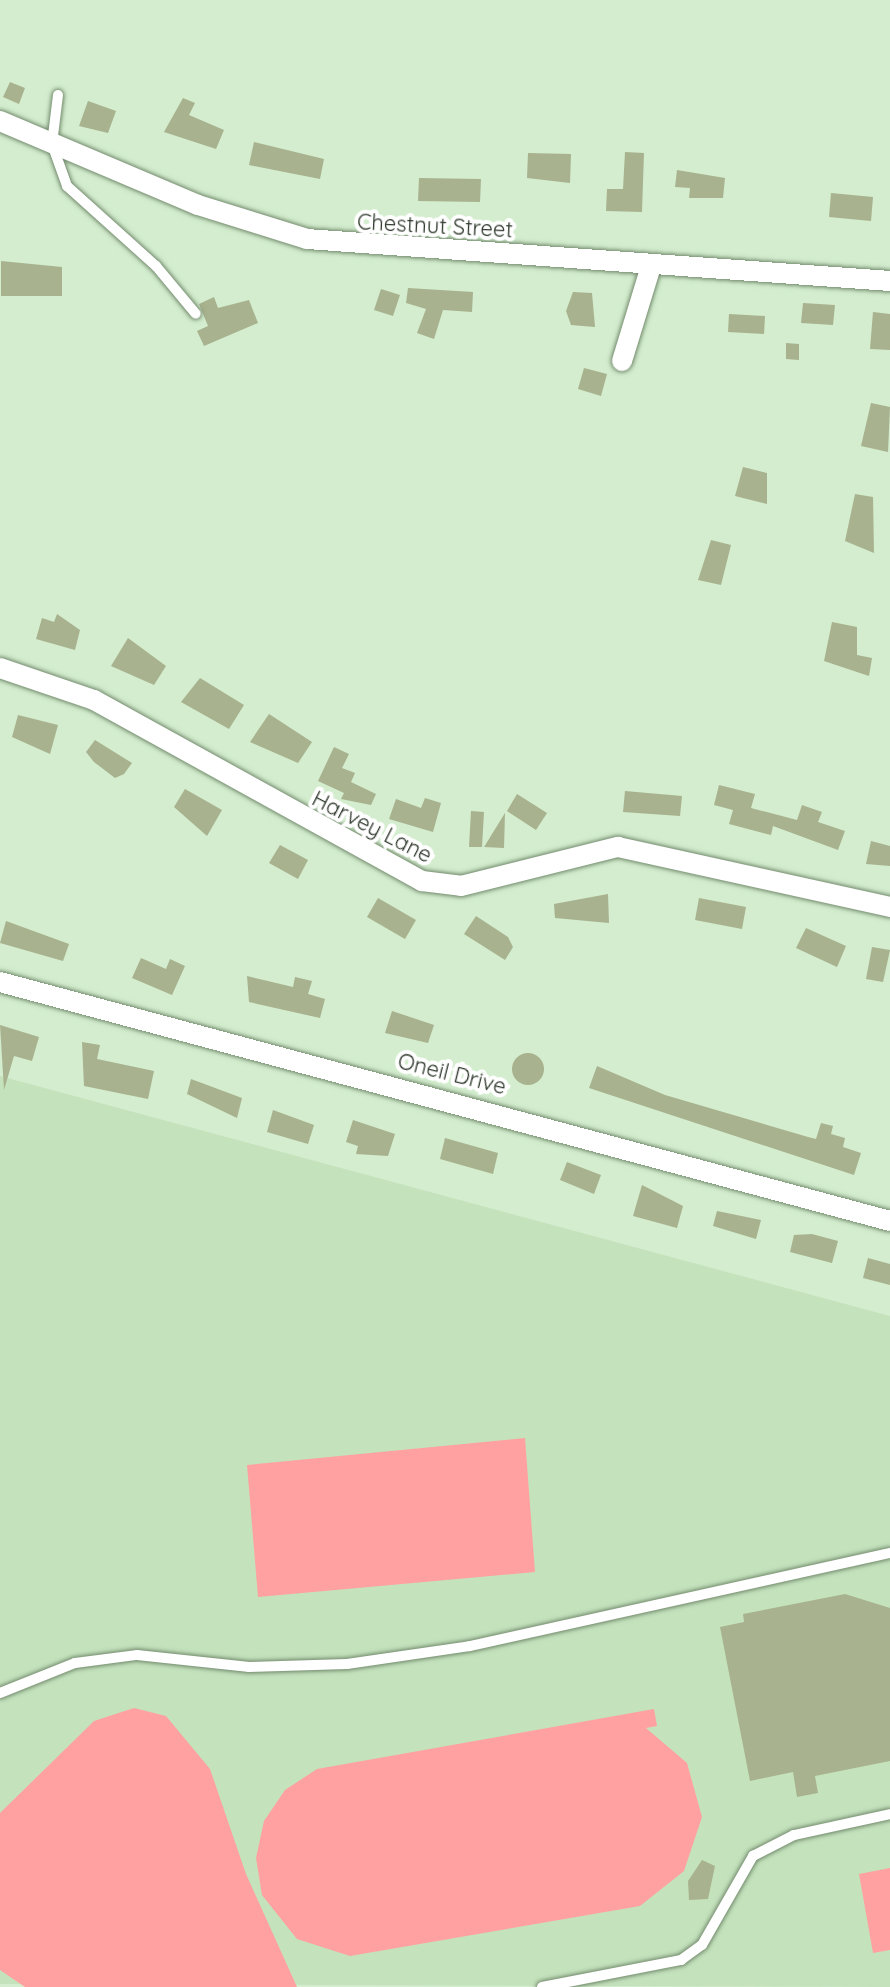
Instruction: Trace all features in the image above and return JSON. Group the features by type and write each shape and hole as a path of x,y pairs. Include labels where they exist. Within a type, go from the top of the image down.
{"street":[{"name":"Chestnut Street","path":"0,121 198,205 307,239 890,281"},
{"path":"622,361 651,266"},
{"name":"Harvey Lane","path":"0,668 94,700 422,881 461,886 618,847 890,907"},
{"name":"Oneil Drive","path":"0,982 890,1221"}],"lane":[{"path":"58,95 52,144 67,186 156,266 196,314"},
{"path":"0,1693 75,1663 137,1655 249,1667 333,1665 470,1646 890,1553"},
{"path":"542,1987 681,1960 702,1945 753,1856 794,1835 890,1814"}],"shaded area":[{"path":"0,1076 890,1316 890,1987 0,1984"},
{"path":"525,1438 535,1572 258,1597 247,1465"},
{"path":"134,1708 166,1716 210,1769 246,1874 297,1987 25,1987 0,1970 0,1813 94,1721"},
{"path":"654,1709 657,1726 646,1728 687,1763 702,1817 684,1871 640,1906 350,1956 297,1939 262,1895 256,1858 264,1821 285,1790 317,1769"},
{"path":"890,1868 890,1950 873,1953 859,1874"}],"building":[{"path":"10,82 25,88 19,104 3,97"},
{"path":"183,98 195,103 189,115 224,130 216,149 164,132"},
{"path":"88,101 116,111 108,133 79,126"},
{"path":"254,142 324,159 320,179 249,165"},
{"path":"625,152 644,153 642,212 606,211 607,189 623,189"},
{"path":"528,153 571,154 570,183 527,178"},
{"path":"677,170 725,178 723,198 689,198 690,188 675,187"},
{"path":"419,178 481,179 480,202 418,201"},
{"path":"831,193 873,197 871,221 829,217"},
{"path":"1,261 62,267 62,296 1,296"},
{"path":"408,288 473,292 472,312 443,310 434,339 417,333 426,309 406,303"},
{"path":"381,289 400,295 393,316 374,310"},
{"path":"573,292 592,293 595,327 571,325 566,311"},
{"path":"214,297 218,308 249,300 258,323 204,346 197,331 208,326 199,304"},
{"path":"803,303 835,305 833,325 801,323"},
{"path":"873,312 890,314 890,350 870,349"},
{"path":"729,314 765,316 764,334 728,332"},
{"path":"786,343 799,344 799,360 786,359"},
{"path":"584,368 607,374 601,396 578,389"},
{"path":"871,403 890,407 888,452 861,446"},
{"path":"743,467 767,473 767,504 735,496"},
{"path":"855,494 873,497 874,553 845,541"},
{"path":"711,540 731,545 721,585 698,580"},
{"path":"57,614 80,630 75,650 36,639 42,618 54,622"},
{"path":"832,622 857,627 857,655 872,658 869,676 824,661"},
{"path":"128,638 166,666 154,685 111,666"},
{"path":"200,678 244,705 229,729 181,702"},
{"path":"269,714 312,742 298,763 250,742"},
{"path":"18,715 58,725 50,754 12,737"},
{"path":"95,740 132,763 124,774 115,778 94,762 86,752"},
{"path":"334,747 349,754 342,768 355,773 351,782 376,794 371,805 341,799 344,793 318,781"},
{"path":"719,785 755,794 751,808 797,820 802,805 822,812 818,822 845,831 838,850 773,826 771,835 729,824 733,810 714,805"},
{"path":"185,789 222,810 207,836 174,807"},
{"path":"625,791 682,796 680,816 623,812"},
{"path":"517,794 547,813 536,830 507,811"},
{"path":"425,798 441,803 433,832 389,819 396,799 421,808"},
{"path":"471,811 484,812 482,847 469,847"},
{"path":"505,813 504,848 484,847"},
{"path":"871,841 890,846 890,866 866,864"},
{"path":"280,845 308,860 298,879 269,863"},
{"path":"608,894 609,923 555,918 554,904"},
{"path":"378,898 416,920 405,939 367,917"},
{"path":"699,898 746,907 742,929 695,920"},
{"path":"476,916 508,937 513,947 505,960 464,934"},
{"path":"6,921 69,944 63,961 0,943"},
{"path":"806,928 846,946 837,967 796,948"},
{"path":"872,947 890,950 883,982 866,979"},
{"path":"141,958 166,969 170,959 185,966 172,995 132,978"},
{"path":"247,976 293,987 295,977 312,981 308,994 325,999 320,1018 249,1002"},
{"path":"392,1011 434,1025 428,1043 385,1033"},
{"path":"0,1025 39,1037 32,1061 14,1056 4,1090"},
{"path":"82,1042 100,1045 97,1059 154,1071 148,1099 84,1086"},
{"path":"528,1053 539,1058 544,1069 539,1080 528,1085 517,1080 512,1069 517,1058"},
{"path":"597,1066 665,1095 808,1137 816,1139 821,1123 833,1126 831,1134 845,1138 843,1147 861,1153 854,1175 589,1088"},
{"path":"191,1079 242,1098 237,1118 187,1094"},
{"path":"273,1110 314,1125 308,1144 267,1132"},
{"path":"353,1120 395,1134 388,1156 356,1154 358,1146 346,1142"},
{"path":"445,1138 498,1153 493,1174 440,1159"},
{"path":"567,1162 601,1175 594,1194 560,1180"},
{"path":"642,1185 683,1206 677,1228 633,1216"},
{"path":"717,1211 761,1220 756,1239 713,1226"},
{"path":"812,1234 838,1241 832,1263 790,1252 794,1235"},
{"path":"868,1258 890,1264 890,1285 863,1278"},
{"path":"845,1594 890,1608 890,1761 815,1776 818,1793 797,1797 793,1772 750,1781 720,1627 744,1622 743,1614"},
{"path":"702,1860 715,1866 708,1899 689,1900 688,1881"}]}
